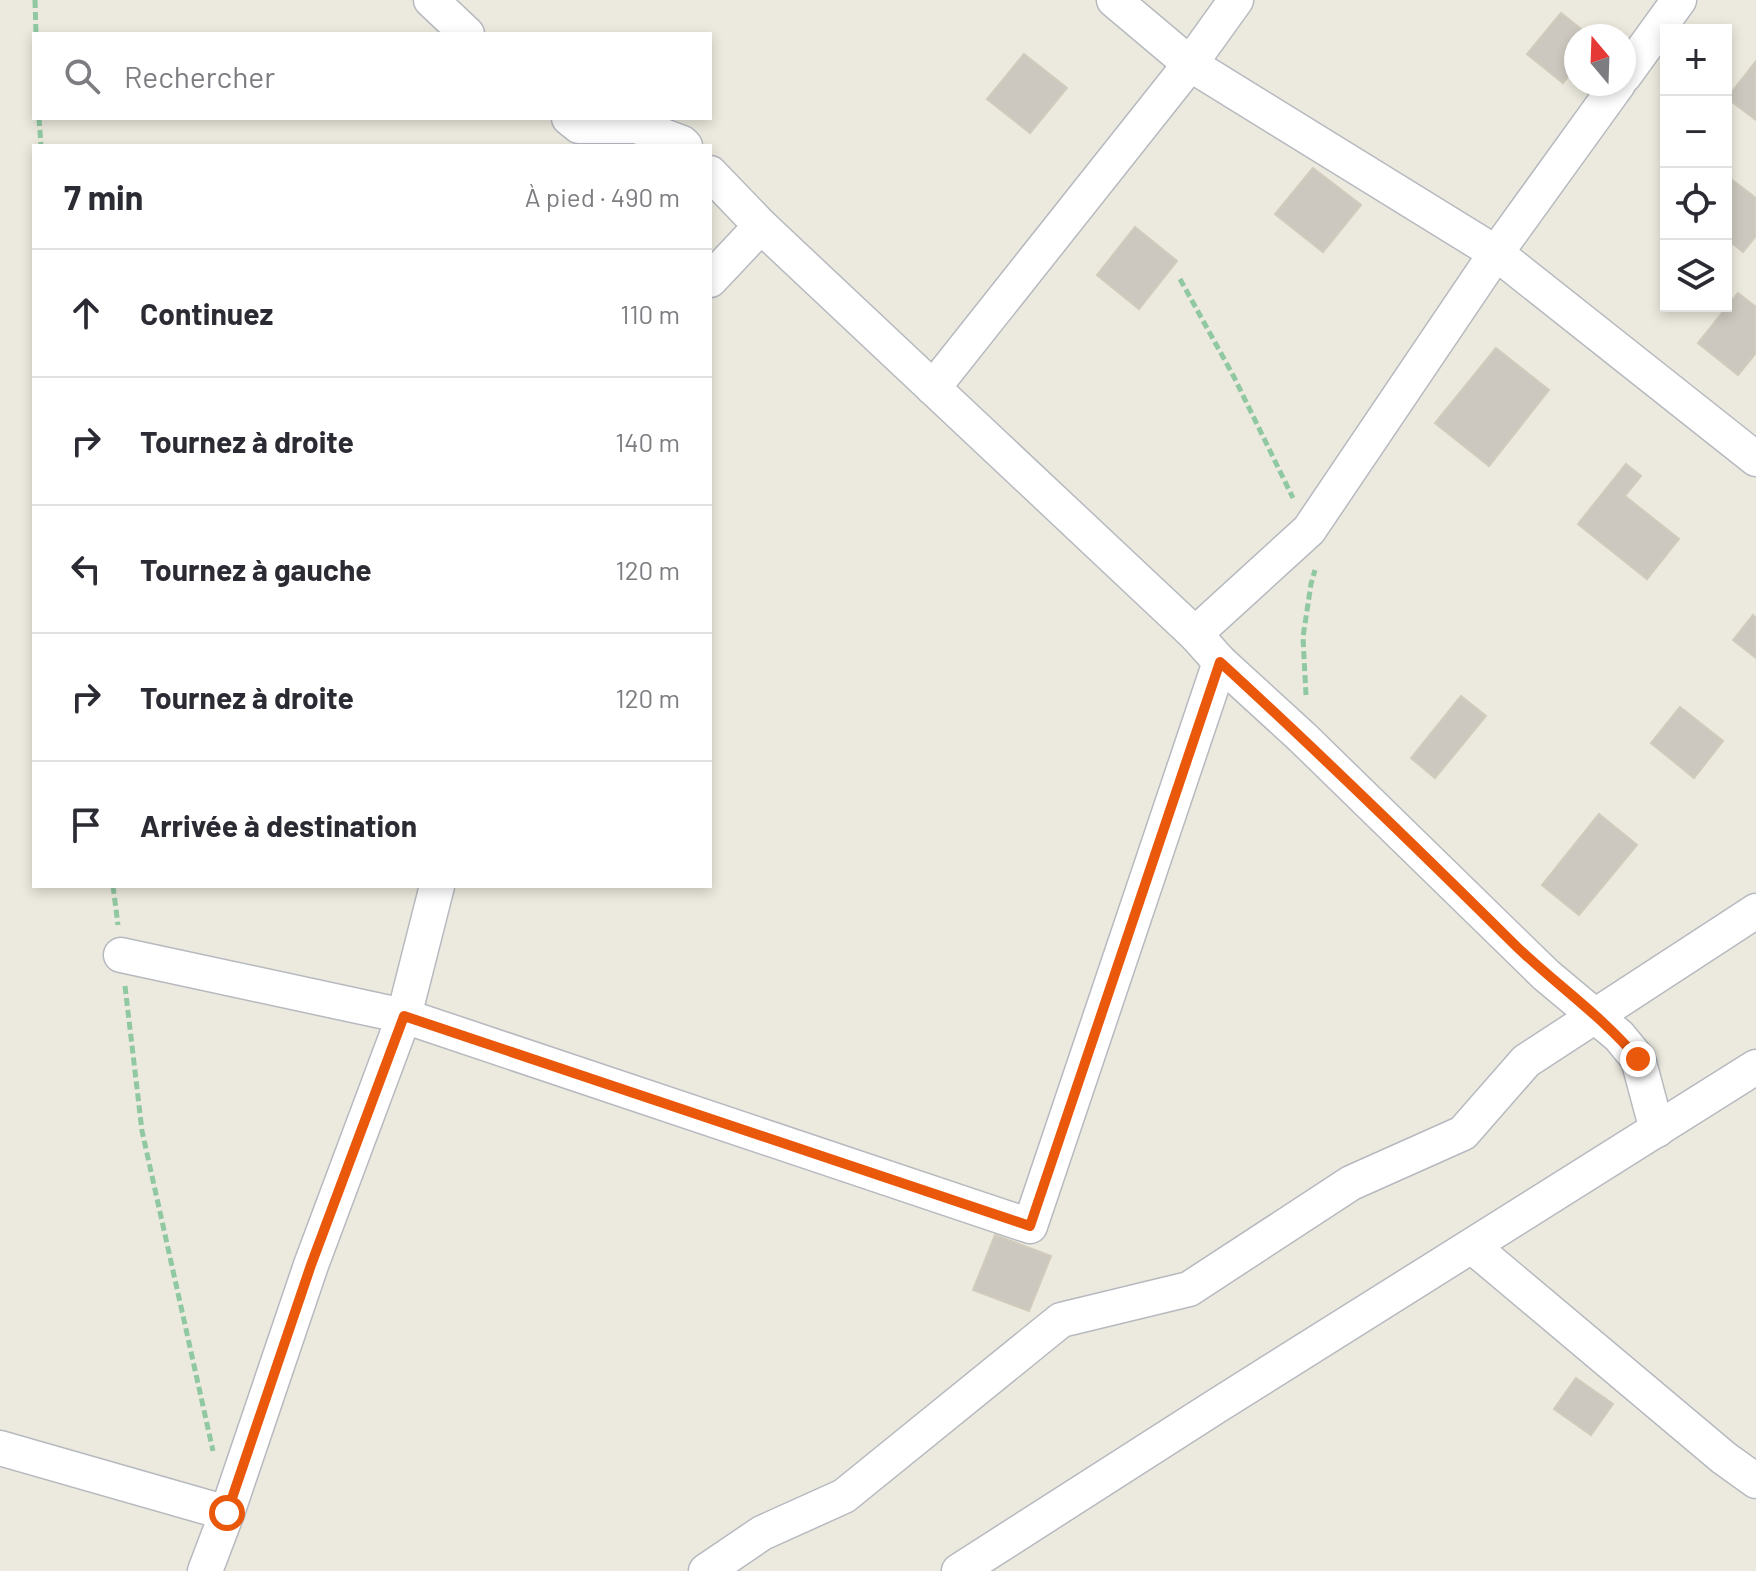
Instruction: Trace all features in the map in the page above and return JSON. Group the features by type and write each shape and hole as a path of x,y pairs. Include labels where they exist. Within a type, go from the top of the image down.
{"street":[{"path":"431,0 465,32"},
{"path":"1114,0 1190,64 1496,253 1756,459"},
{"path":"933,388 1190,64 1236,0"},
{"path":"1636,59 1679,0"},
{"path":"1195,634 1309,530 1496,253 1609,96"},
{"path":"572,120 579,126 637,126 683,144"},
{"path":"712,175 761,226 1195,634 1220,662 1302,737 1546,975 1619,1036 1638,1059 1657,1130"},
{"path":"712,278 761,226"},
{"path":"121,955 404,1016 1030,1226 1220,662"},
{"path":"205,1571 311,1265 404,1016 436,888"},
{"path":"706,1571 762,1533 844,1496 1061,1320 1189,1289 1351,1183 1463,1133 1526,1061 1756,911"},
{"path":"959,1571 1756,1067"},
{"path":"1473,1247 1724,1458 1756,1481"},
{"path":"0,1448 227,1513"}],"path":[{"path":"35,0 36,32"},
{"path":"39,120 41,144"},
{"path":"1180,279 1234,377 1318,548 1318,563 1311,584 1303,637 1306,687 1302,737"},
{"path":"113,888 142,1131 213,1452"}],"building":[{"path":"1561,13 1575,24 1564,24 1563,83 1527,54"},
{"path":"1024,54 1067,88 1030,133 987,99"},
{"path":"1756,61 1756,120 1732,102 1732,92"},
{"path":"1313,168 1361,205 1323,252 1275,214"},
{"path":"1732,180 1756,198 1756,236 1743,252 1732,243"},
{"path":"1135,227 1177,261 1139,309 1097,275"},
{"path":"1738,293 1756,307 1756,353 1738,375 1698,343 1723,312 1732,312 1732,300"},
{"path":"1496,348 1549,390 1489,466 1435,423"},
{"path":"1626,464 1641,476 1625,496 1679,539 1647,579 1578,524"},
{"path":"1753,615 1756,618 1756,658 1733,640"},
{"path":"1461,696 1486,716 1435,778 1411,758"},
{"path":"1680,707 1723,741 1694,778 1651,743"},
{"path":"1599,814 1637,845 1579,915 1542,885"},
{"path":"995,1235 1051,1256 1029,1311 973,1290"},
{"path":"1576,1378 1613,1404 1591,1435 1554,1409"}],"route":[{"path":"227,1513 311,1265 404,1016 1030,1226 1220,662 1302,737 1546,975 1619,1036 1638,1059"}]}
